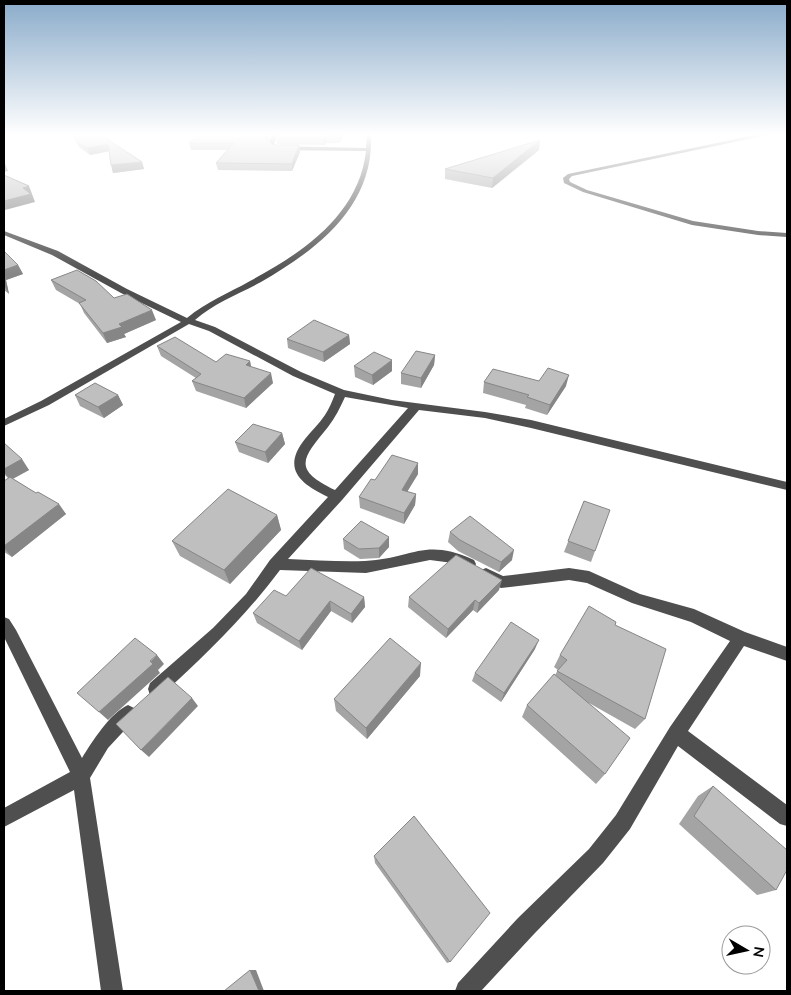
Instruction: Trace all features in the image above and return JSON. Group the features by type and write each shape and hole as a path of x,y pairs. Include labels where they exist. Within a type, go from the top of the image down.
{"street":[{"path":"4,423 45,403 189,321 209,306 259,279 298,253 338,221 360,181"},
{"path":"567,181 585,191 692,223 758,233 787,234"},
{"path":"5,235 55,253 124,291 189,321 212,329 296,374 341,393 531,424 787,486"},
{"path":"338,497 311,483 300,472 298,461 303,449 330,416 341,393"},
{"path":"4,818 81,776 102,742 119,722 218,632 250,598 275,564 304,530 338,497 416,406"},
{"path":"275,564 366,567 378,566 424,554 440,553 458,558 501,582 570,574 589,576 637,599 694,616 741,638 787,654"},
{"path":"4,624 12,634 81,776 112,991"},
{"path":"466,991 526,926 596,856 623,822 676,734 741,638"},
{"path":"676,734 787,817"}],"building":[{"path":"4,181 19,181 29,186 23,188 31,194 4,201"},
{"path":"4,251 18,265 4,270"},
{"path":"77,270 96,281 114,298 127,294 152,310 119,324 122,327 103,333 79,303 86,300 51,280"},
{"path":"314,320 349,335 323,352 287,339"},
{"path":"175,337 216,362 226,354 250,361 246,365 271,373 244,398 192,381 201,374 157,346"},
{"path":"416,351 435,355 421,378 401,373"},
{"path":"374,352 392,360 372,375 354,366"},
{"path":"548,368 569,375 550,405 527,397 529,395 484,382 493,369 539,381"},
{"path":"95,383 118,395 98,407 75,395"},
{"path":"253,424 282,433 265,452 235,442"},
{"path":"4,443 22,459 4,469"},
{"path":"392,455 418,463 402,490 416,494 404,513 359,497 371,479 375,480"},
{"path":"10,477 59,504 4,546 4,481"},
{"path":"228,489 277,515 224,570 172,541"},
{"path":"584,501 610,510 595,551 568,541"},
{"path":"470,516 514,550 501,562 460,540 450,532"},
{"path":"361,521 389,537 379,548 359,549 343,539"},
{"path":"456,555 502,580 479,603 475,600 448,629 409,597"},
{"path":"311,568 364,597 351,614 330,601 299,641 253,613 274,590 286,596"},
{"path":"589,606 616,622 615,625 666,649 645,719 557,671 567,660 560,655"},
{"path":"511,622 539,640 504,693 475,673"},
{"path":"135,638 157,655 150,661 153,664 99,712 77,693"},
{"path":"390,638 421,663 366,728 334,699"},
{"path":"554,674 630,738 605,774 527,705"},
{"path":"168,677 192,698 141,750 116,724"},
{"path":"713,786 787,850 787,870 776,890 694,816"},
{"path":"414,816 490,913 450,962 374,856"},
{"path":"250,970 259,991 224,991"}]}
